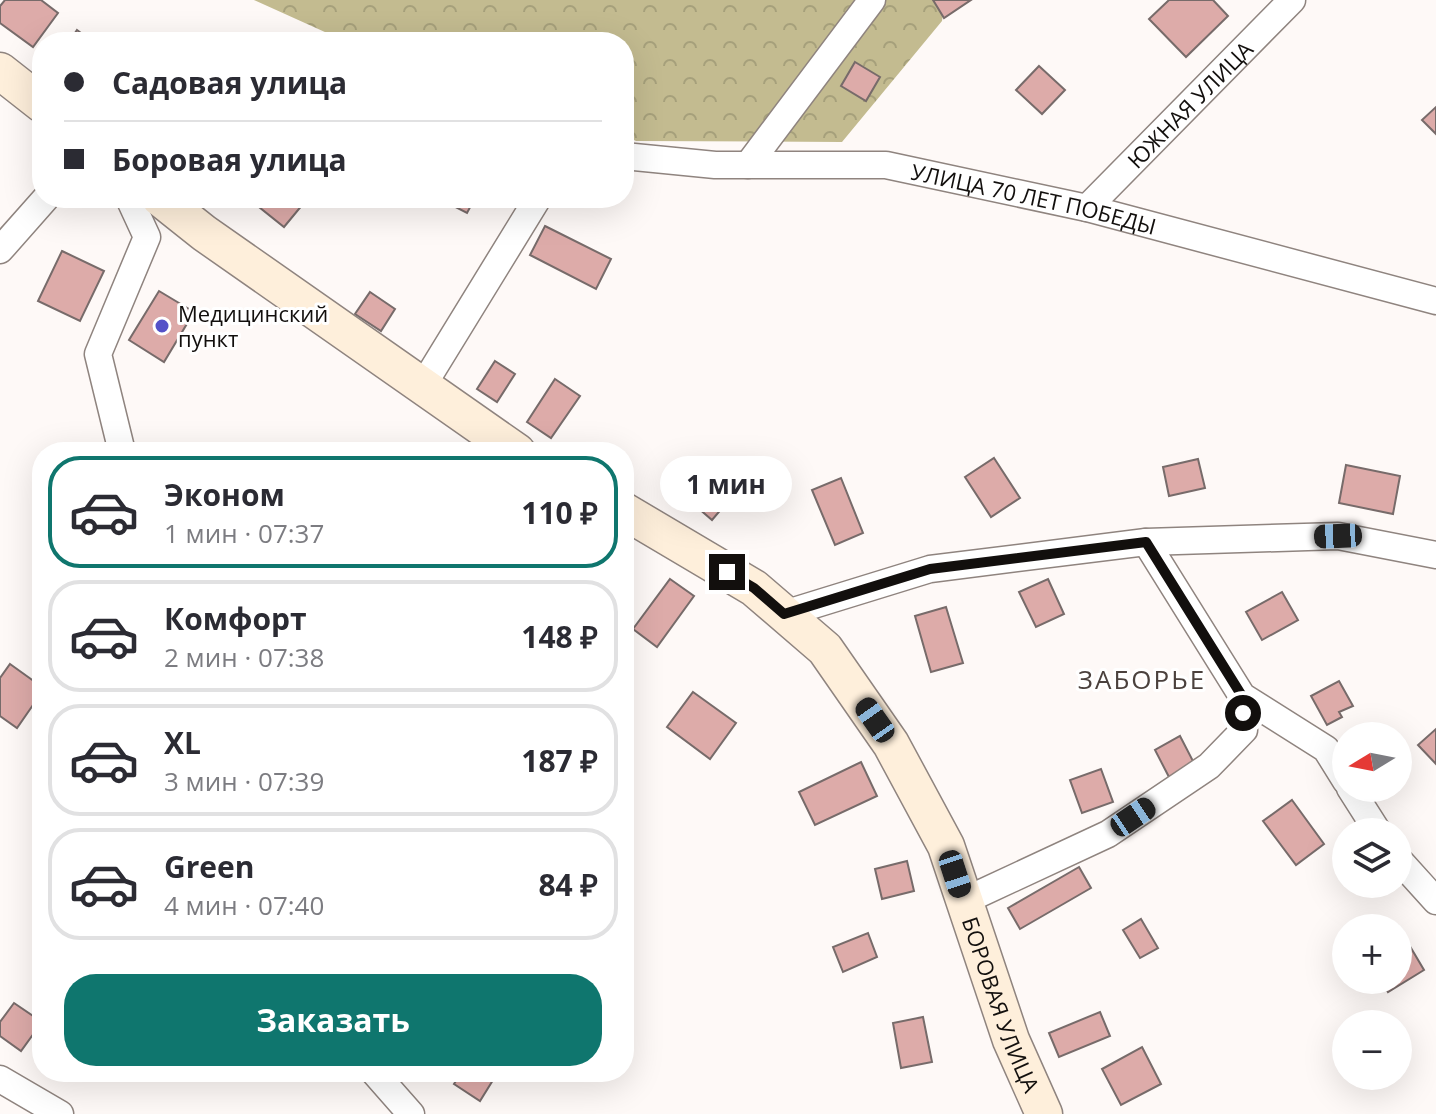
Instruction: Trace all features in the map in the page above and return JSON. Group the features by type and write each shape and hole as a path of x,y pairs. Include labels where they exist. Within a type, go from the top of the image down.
{"main road":[{"path":"0,71 32,96"},
{"path":"173,208 502,442"},
{"name":"БОРОВАЯ УЛИЦА","path":"634,517 754,588 825,649 891,744 946,846 1011,1040 1044,1114"}],"street":[{"path":"748,165 872,0"},
{"name":"ЮЖНАЯ УЛИЦА","path":"1087,208 1292,0"},
{"name":"УЛИЦА 70 ЛЕТ ПОБЕДЫ","path":"634,157 715,165 886,165 1087,208 1436,301"},
{"path":"0,250 37,208"},
{"path":"120,442 98,354 147,237 134,208"},
{"path":"422,387 532,208"},
{"path":"784,614 930,569 1146,542 1338,536 1436,555"},
{"path":"1146,542 1242,696 1326,749 1332,759"},
{"path":"964,901 1108,834 1209,766 1244,730 1242,696"},
{"path":"1412,874 1436,901"},
{"path":"0,1079 60,1114"},
{"path":"383,1082 411,1114"}],"green space":[{"path":"254,0 945,0 942,21 842,142 634,140 634,32 325,32"}],"building":[{"path":"5,0 41,0 58,13 44,32 32,32 32,46 0,23 0,6"},
{"path":"933,0 971,0 944,18"},
{"path":"1169,0 1213,0 1228,16 1186,57 1149,19"},
{"path":"855,62 880,77 866,101 841,86"},
{"path":"1039,66 1065,90 1042,114 1016,90"},
{"path":"1436,107 1436,134 1422,120"},
{"path":"260,208 300,208 284,227"},
{"path":"545,226 611,259 596,289 530,255"},
{"path":"62,251 104,271 80,321 38,301"},
{"name":"Медицинский пункт","path":"159,291 194,312 164,362 129,340"},
{"path":"370,292 395,309 381,331 355,314"},
{"path":"495,361 515,374 497,402 477,389"},
{"path":"555,379 580,396 551,438 527,422"},
{"path":"994,458 1020,498 991,517 965,477"},
{"path":"1198,459 1205,488 1169,496 1163,467"},
{"path":"1346,465 1400,476 1393,514 1339,503"},
{"path":"693,469 729,500 712,520 676,489"},
{"path":"841,478 863,533 835,545 812,490"},
{"path":"670,579 694,596 657,647 634,628"},
{"path":"1048,579 1064,614 1036,627 1019,592"},
{"path":"1282,592 1298,620 1262,640 1246,612"},
{"path":"946,607 963,663 931,672 915,616"},
{"path":"10,664 32,680 32,706 17,728 0,716 0,678"},
{"path":"1339,681 1353,706 1339,712 1342,717 1327,725 1311,696"},
{"path":"693,692 736,723 710,759 667,727"},
{"path":"1436,729 1436,764 1418,745"},
{"path":"1180,736 1194,763 1169,777 1155,750"},
{"path":"861,762 877,796 815,825 799,792"},
{"path":"1101,769 1113,802 1082,813 1070,780"},
{"path":"1292,800 1324,844 1296,865 1263,821"},
{"path":"907,861 914,891 882,899 875,869"},
{"path":"1079,867 1091,888 1020,929 1008,908"},
{"path":"1141,919 1158,948 1140,958 1123,930"},
{"path":"868,933 877,957 843,972 833,947"},
{"path":"1412,950 1424,970 1412,977"},
{"path":"14,1003 32,1015 32,1036 21,1051 0,1036 0,1022"},
{"path":"1100,1012 1110,1036 1059,1057 1049,1033"},
{"path":"923,1017 932,1062 901,1068 893,1023"},
{"path":"1142,1047 1161,1084 1121,1105 1102,1069"},
{"path":"455,1082 492,1082 480,1101"}],"place":[{"name":"Медицинский пункт","path":"162,326"}],"district":[{"name":"ЗАБОРЬЕ","path":"1142,679"}],"route":[{"path":"727,572 754,588 784,614 930,569 1146,542 1242,696 1243,713"}]}
